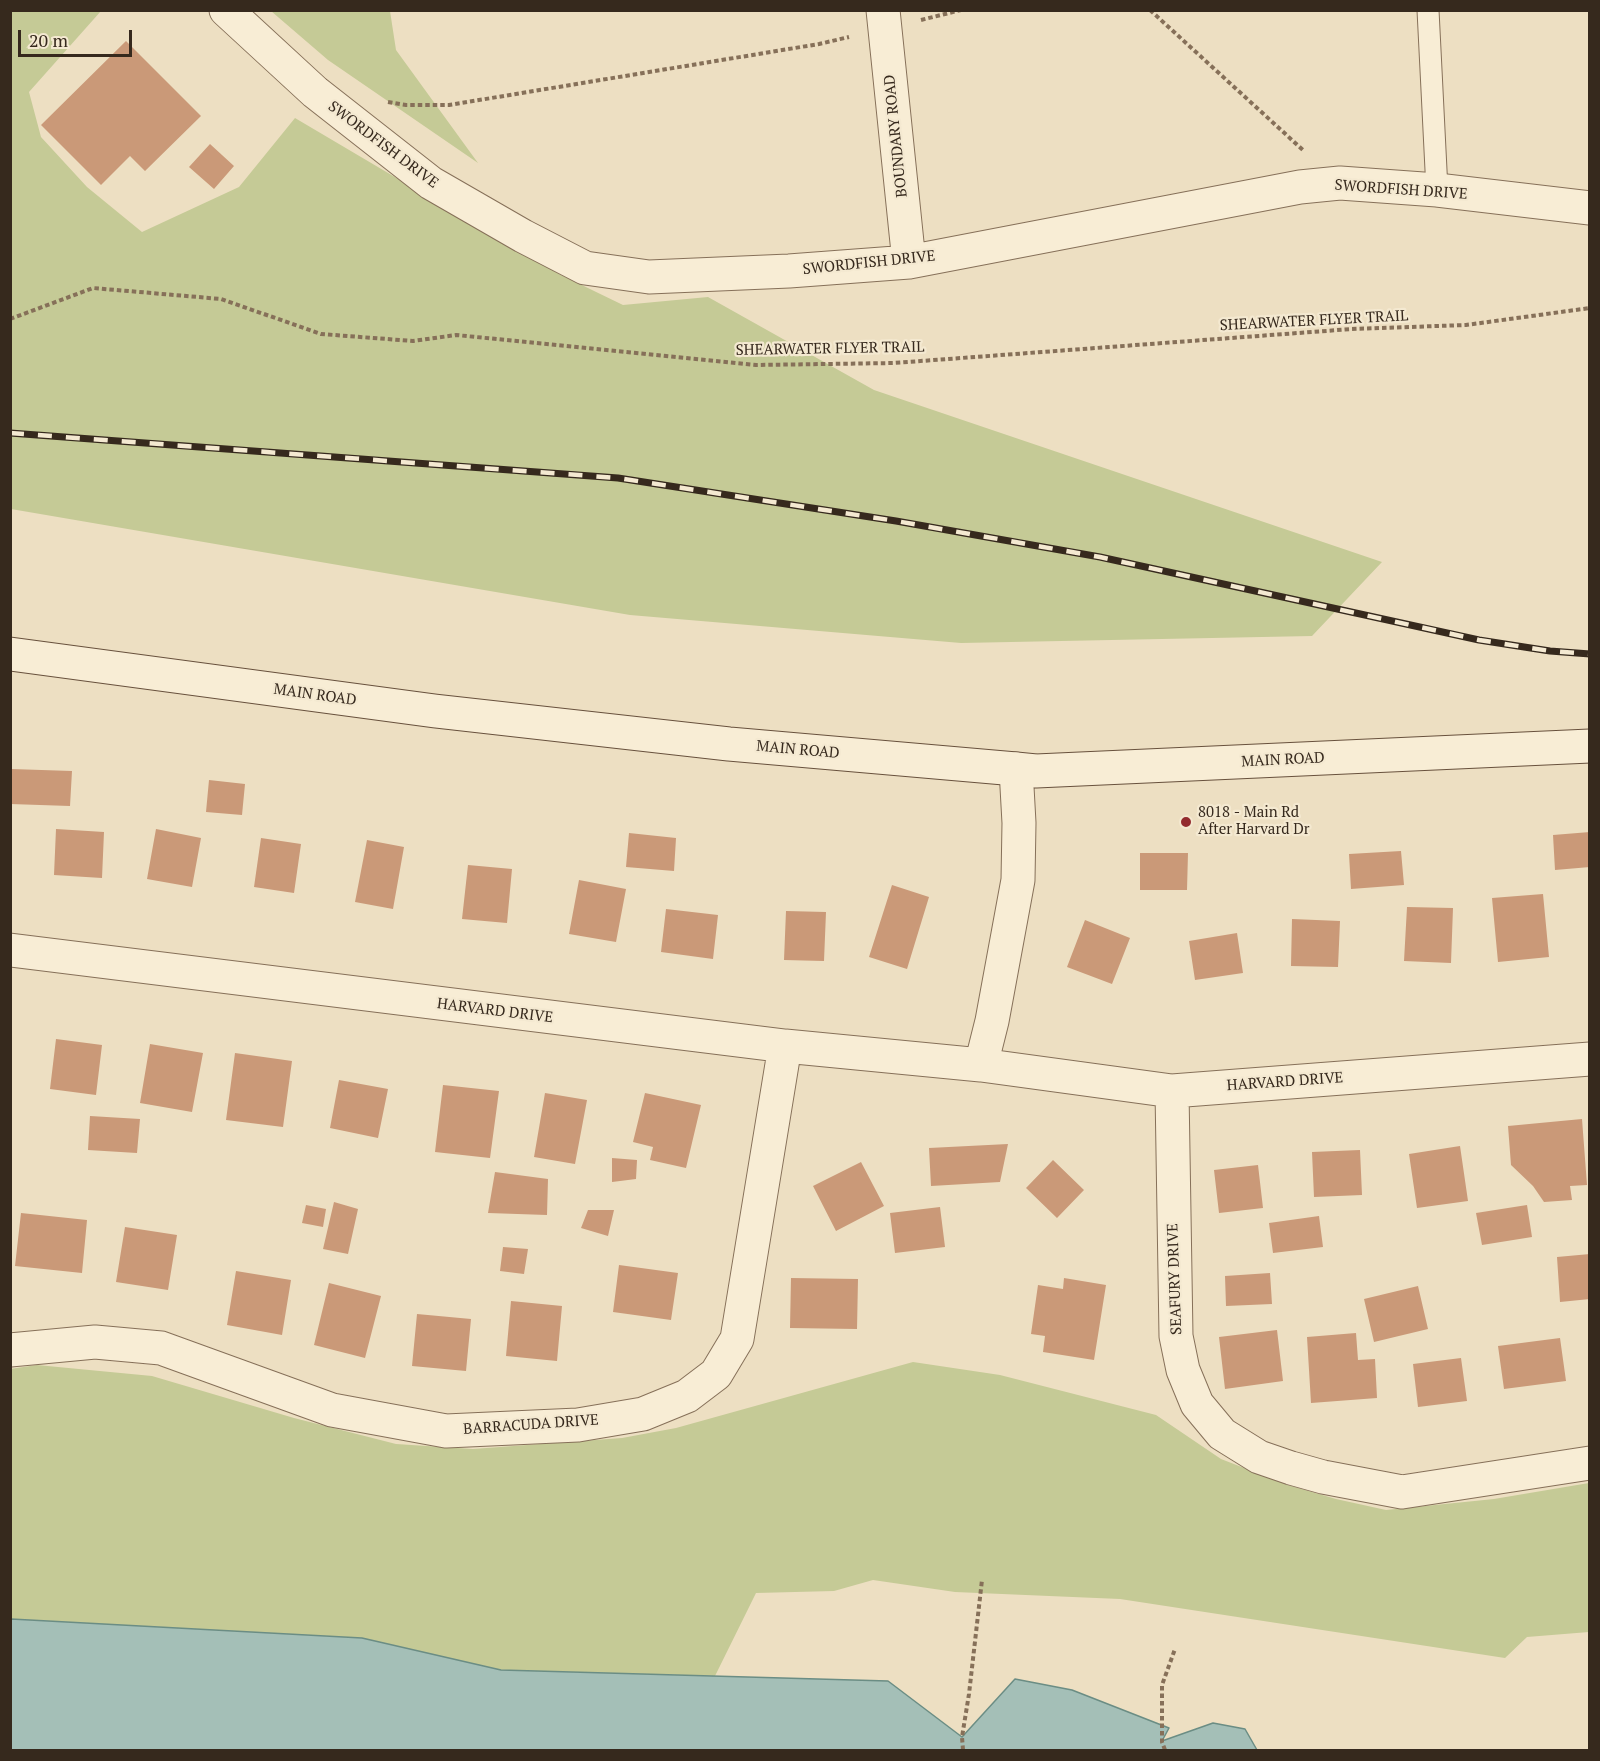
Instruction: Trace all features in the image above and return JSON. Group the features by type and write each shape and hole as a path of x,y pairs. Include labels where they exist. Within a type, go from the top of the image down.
{"street":[{"name":"SWORDFISH DRIVE","path":"226,10 315,92 431,183 523,236 585,268 649,277 789,271 909,262 1300,187 1340,183 1437,190 1590,208"},
{"name":"BOUNDARY ROAD","path":"884,20 909,262"},
{"name":"MAIN ROAD","path":"10,654 435,711 729,744 1016,770 1590,746"},
{"path":"981,1065 992,1021 1018,880 1019,823 1016,770"},
{"name":"HARVARD DRIVE","path":"10,950 785,1046 981,1065 1172,1091 1590,1059"},
{"name":"BARRACUDA DRIVE","path":"10,1350 94,1342 161,1348 332,1410 446,1431 579,1425 643,1414 687,1396 716,1374 736,1340 785,1046"},
{"name":"SEAFURY DRIVE","path":"1172,1091 1176,1336 1183,1370 1197,1404 1222,1434 1259,1457 1291,1468 1323,1477 1402,1492 1590,1463"}],"lane":[{"path":"1428,10 1437,190"}],"path":[{"path":"378,101 406,105 449,105 819,44 884,20 961,10"},
{"path":"1150,10 1340,183"},
{"name":"SHEARWATER FLYER TRAIL","path":"10,319 93,288 221,299 321,334 413,341 456,335 756,365 894,363 1352,329 1466,325 1590,308"},
{"path":"963,1750 962,1737 982,1580"},
{"path":"1165,1750 1162,1742 1162,1685 1175,1649"}],"green space":[{"path":"10,11 101,11 29,92 41,137 87,187 142,232 239,187 295,118 559,274 623,305 708,297 874,390 1382,562 1312,636 961,643 630,615 11,509"},
{"path":"271,11 390,11 396,50 478,163 328,60"},
{"path":"913,1362 1000,1375 1156,1415 1221,1459 1288,1485 1386,1510 1494,1499 1589,1483 1589,1632 1527,1637 1505,1658 1120,1599 955,1592 873,1580 834,1591 756,1593 715,1676 501,1670 362,1638 11,1619 10,1369 37,1365 152,1376 294,1418 396,1444 473,1449 622,1438 676,1428"}],"water":[{"path":"11,1619 362,1638 501,1670 888,1681 962,1737 1015,1679 1072,1690 1169,1728 1162,1741 1213,1723 1245,1729 1257,1750 11,1750"}],"building":[{"path":"126,41 201,116 145,171 130,156 101,185 41,125"},
{"path":"210,144 234,166 214,189 189,167"},
{"path":"11,769 72,771 70,806 10,804"},
{"path":"209,780 245,784 242,815 206,812"},
{"path":"56,829 104,832 102,878 54,875"},
{"path":"156,829 201,838 192,887 147,879"},
{"path":"1590,832 1590,867 1555,870 1553,835"},
{"path":"629,833 676,838 674,871 626,867"},
{"path":"261,838 301,844 294,893 254,887"},
{"path":"367,840 404,847 393,909 355,902"},
{"path":"1401,851 1404,885 1351,889 1349,854"},
{"path":"1140,853 1188,853 1187,890 1140,890"},
{"path":"468,865 512,869 507,923 462,919"},
{"path":"579,880 626,889 616,942 569,934"},
{"path":"892,885 929,897 907,969 869,957"},
{"path":"1543,894 1549,957 1498,962 1492,898"},
{"path":"1407,907 1453,908 1451,963 1404,961"},
{"path":"666,909 718,915 713,959 661,952"},
{"path":"786,911 826,912 824,961 784,960"},
{"path":"1292,919 1340,921 1338,967 1291,966"},
{"path":"1085,920 1130,938 1112,984 1067,967"},
{"path":"1237,933 1243,973 1195,980 1189,941"},
{"path":"56,1039 102,1045 96,1095 50,1089"},
{"path":"150,1044 203,1053 192,1112 140,1103"},
{"path":"235,1053 292,1061 283,1127 226,1120"},
{"path":"339,1080 388,1089 378,1138 330,1128"},
{"path":"443,1085 499,1091 490,1158 435,1152"},
{"path":"545,1093 587,1100 575,1164 534,1157"},
{"path":"645,1093 701,1105 686,1168 650,1160 653,1147 633,1142"},
{"path":"90,1116 140,1119 137,1153 88,1150"},
{"path":"1582,1119 1587,1185 1570,1186 1572,1200 1544,1202 1533,1186 1511,1165 1508,1126"},
{"path":"1008,1144 1000,1182 931,1186 929,1148"},
{"path":"1460,1146 1468,1201 1417,1208 1409,1154"},
{"path":"1360,1150 1362,1195 1314,1197 1312,1152"},
{"path":"612,1158 637,1160 636,1179 612,1182"},
{"path":"1053,1160 1084,1190 1057,1218 1026,1188"},
{"path":"861,1162 884,1206 836,1231 813,1186"},
{"path":"1258,1165 1263,1208 1219,1213 1214,1170"},
{"path":"495,1172 548,1179 547,1215 488,1213"},
{"path":"334,1202 358,1209 348,1254 323,1249"},
{"path":"306,1205 326,1209 323,1227 302,1223"},
{"path":"1527,1205 1532,1237 1482,1245 1476,1213"},
{"path":"940,1207 945,1247 895,1253 890,1213"},
{"path":"588,1210 614,1210 608,1236 581,1228"},
{"path":"21,1213 87,1220 82,1273 15,1266"},
{"path":"1319,1216 1323,1247 1273,1253 1269,1223"},
{"path":"125,1227 177,1235 168,1290 116,1282"},
{"path":"503,1247 528,1249 524,1274 500,1271"},
{"path":"1590,1254 1590,1299 1560,1302 1557,1257"},
{"path":"619,1265 678,1273 671,1320 613,1312"},
{"path":"236,1271 291,1280 282,1335 227,1325"},
{"path":"1270,1273 1272,1304 1226,1306 1225,1276"},
{"path":"791,1278 858,1279 857,1329 790,1328"},
{"path":"1064,1278 1106,1285 1094,1360 1043,1352 1045,1336 1031,1334 1038,1285 1063,1289"},
{"path":"329,1283 381,1296 365,1358 314,1345"},
{"path":"1418,1286 1428,1329 1374,1342 1364,1299"},
{"path":"511,1301 562,1306 557,1361 506,1356"},
{"path":"417,1314 471,1319 466,1371 412,1366"},
{"path":"1277,1330 1283,1381 1225,1389 1219,1337"},
{"path":"1356,1333 1358,1360 1375,1359 1377,1398 1311,1403 1307,1337"},
{"path":"1560,1338 1566,1381 1504,1389 1498,1346"},
{"path":"1461,1358 1467,1401 1418,1407 1413,1364"}],"railway":[{"path":"10,433 618,478 896,521 1100,557 1479,640 1550,651 1590,654"}],"place":[{"name":"8018 - Main Rd After Harvard Dr","path":"1186,822"}]}
